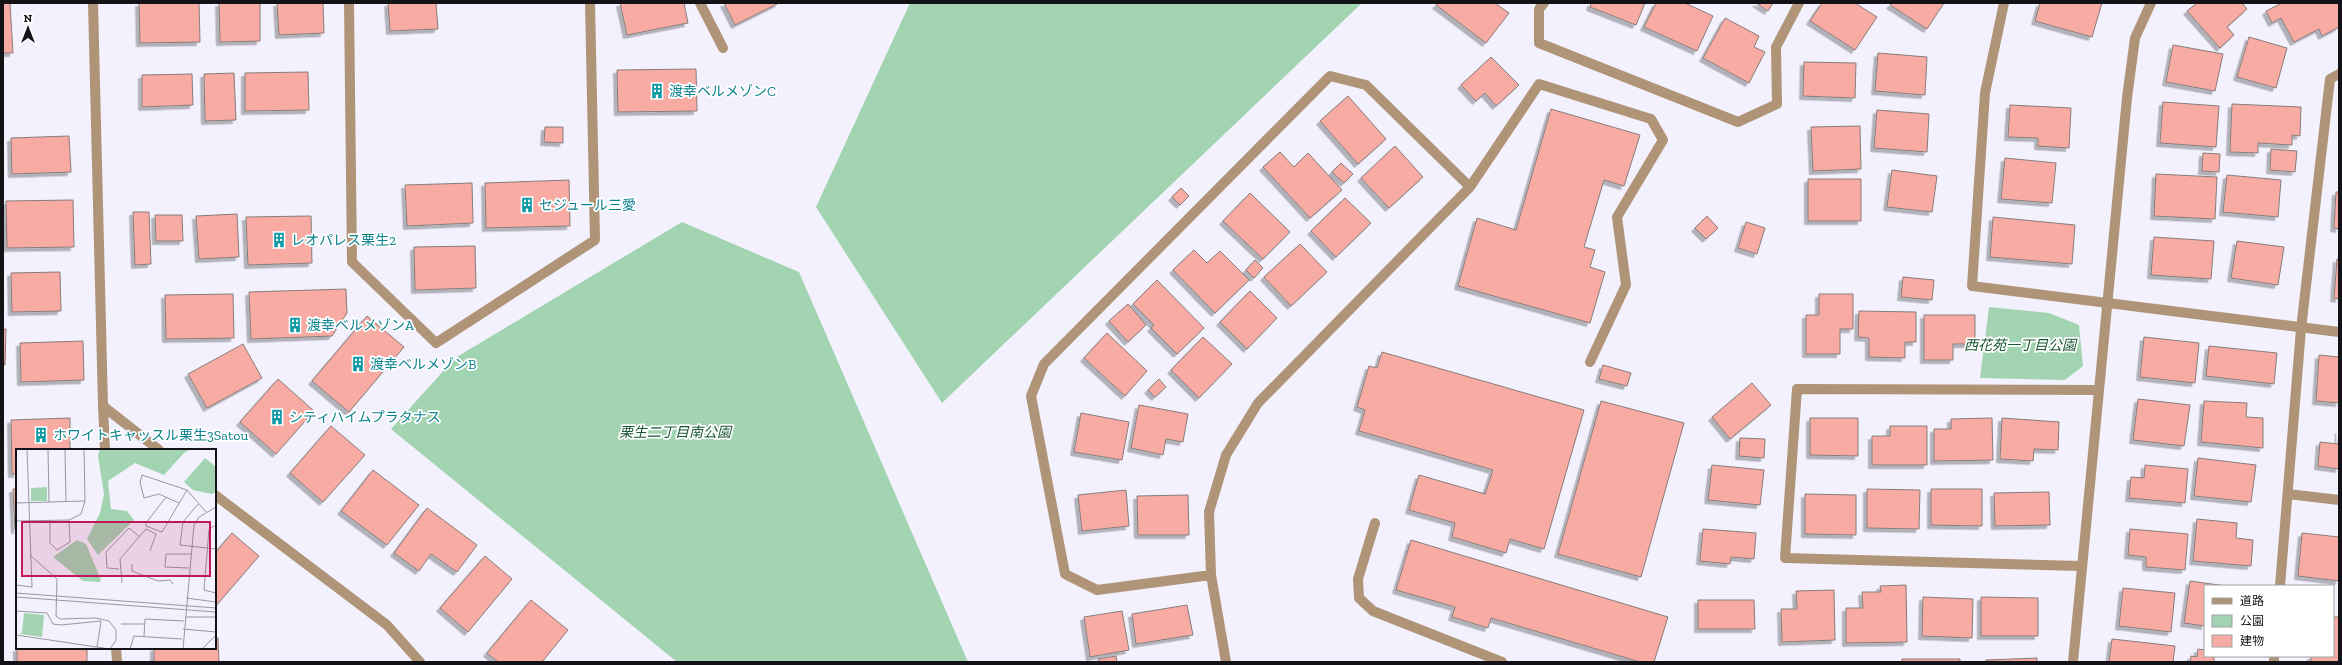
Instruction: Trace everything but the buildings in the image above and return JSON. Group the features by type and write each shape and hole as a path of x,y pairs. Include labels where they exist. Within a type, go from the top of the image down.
{"street":[{"path":"93,3 105,449"},
{"path":"349,3 352,262 436,343 595,240 590,3"},
{"path":"700,3 723,48"},
{"path":"1544,3 1539,9 1539,43 1738,122 1777,104 1776,47 1799,3"},
{"path":"2004,3 1985,93 1972,286 2109,302 2301,329 2339,332"},
{"path":"2073,662 2098,390 2109,302 2127,98 2135,38 2151,3"},
{"path":"2280,585 2301,329 2330,79 2339,74"},
{"path":"1211,575 1097,590 1065,574 1031,396 1044,364 1330,76 1366,85 1470,187"},
{"path":"1226,662 1211,575 1209,512 1226,455 1258,403 1470,187 1539,84 1651,118 1663,140 1617,217 1626,285 1590,362"},
{"path":"2082,566 1785,558 1797,389 2098,390"},
{"path":"103,406 158,449"},
{"path":"2288,494 2339,500"},
{"path":"216,495 387,626 420,662"},
{"path":"1375,523 1358,578 1359,598 1373,611 1502,662"},
{"path":"116,649 117,662"}],"green space":[{"path":"910,3 1362,3 942,403 816,207"},
{"name":"栗生二丁目南公園","path":"682,222 799,272 968,662 677,662 391,429 455,358"},
{"name":"西花苑一丁目公園","path":"1989,307 2049,313 2079,325 2083,366 2065,380 1980,378"}],"place":[{"name":"渡幸ベルメゾンC","path":"657,91"},
{"name":"セジュール三愛","path":"527,205"},
{"name":"レオパレス栗生2","path":"279,240"},
{"name":"渡幸ベルメゾンA","path":"295,325"},
{"name":"渡幸ベルメゾンB","path":"358,364"},
{"name":"シティハイムプラタナス","path":"277,417"},
{"name":"ホワイトキャッスル栗生3Satou","path":"41,435"}]}
